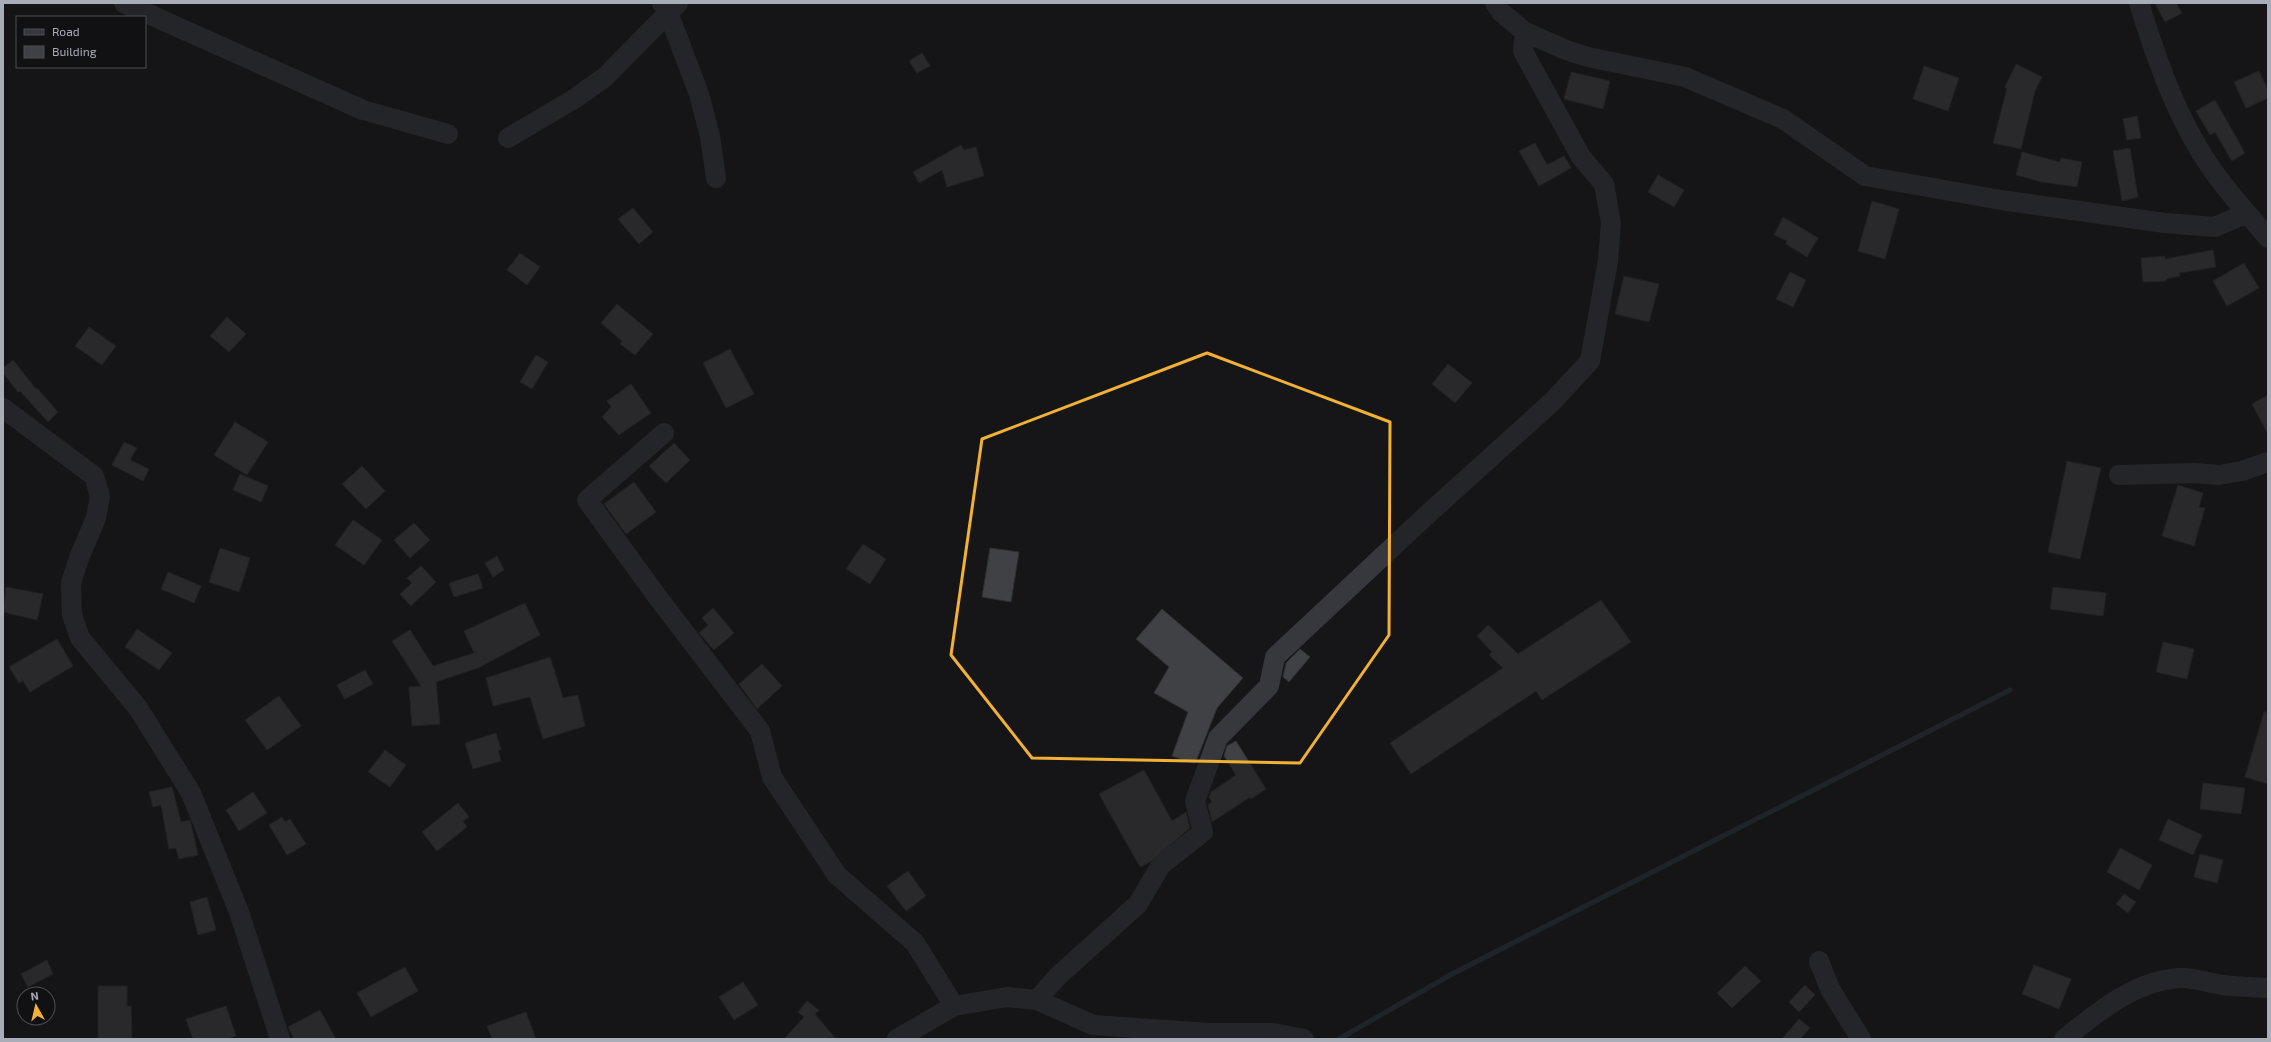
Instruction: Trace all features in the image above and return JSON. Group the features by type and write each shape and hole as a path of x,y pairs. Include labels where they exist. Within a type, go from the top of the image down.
{"street":[{"path":"124,3 363,110 448,134"},
{"path":"1495,3 1501,12 1524,32 1566,50 1588,57 1685,77 1783,119 1865,176 2001,200 2165,223 2215,227 2260,225"},
{"path":"2139,3 2151,42 2184,122 2214,172 2260,225"},
{"path":"508,138 574,99 605,77 669,6 699,94 710,136 716,178"},
{"path":"1037,1000 1057,977 1138,904 1161,865 1203,832 1195,801 1218,738 1269,686 1274,657 1552,401 1590,361 1608,261 1611,223 1604,184 1581,157 1523,51 1524,32"},
{"path":"3,408 94,476 100,496 96,518 79,558 71,583 72,615 80,638 138,708 191,793 239,912 280,1039"},
{"path":"664,433 587,500 659,599 760,731 772,778 837,875 915,943 954,1006"},
{"path":"2119,475 2194,473 2219,475 2242,471 2268,462"},
{"path":"1819,961 1830,989 1861,1039"},
{"path":"2064,1039 2104,1008 2132,991 2157,981 2181,978 2222,985 2268,988"},
{"path":"897,1039 954,1006 1007,996 1037,1000 1093,1025 1209,1033 1273,1033 1304,1039"}],"highlighted area":[{"path":"1207,353 1390,422 1389,635 1300,763 1032,758 951,655 982,439"}],"building":[{"path":"2155,3 2176,3 2182,13 2165,22"},
{"path":"922,53 930,66 917,73 909,61"},
{"path":"2016,64 2042,77 2035,91 2021,149 1993,143 2007,88 2005,87"},
{"path":"1924,66 1959,78 1948,111 1913,99"},
{"path":"2259,71 2268,90 2268,98 2246,108 2234,82"},
{"path":"1571,72 1610,81 1603,109 1564,99"},
{"path":"2215,100 2245,153 2232,161 2215,132 2210,135 2196,111"},
{"path":"2137,116 2141,138 2127,140 2123,119"},
{"path":"1535,143 1547,165 1564,156 1571,168 1539,186 1519,151"},
{"path":"961,145 964,150 976,147 984,176 947,187 942,170 919,183 913,172"},
{"path":"2130,148 2138,197 2122,201 2113,151"},
{"path":"2022,152 2060,162 2061,158 2082,162 2077,187 2042,182 2016,175"},
{"path":"1658,175 1684,190 1674,207 1648,192"},
{"path":"1872,201 1899,209 1885,259 1858,251"},
{"path":"633,208 653,232 639,244 618,219"},
{"path":"1783,217 1818,238 1807,257 1786,244 1787,241 1774,235"},
{"path":"2213,250 2216,267 2179,273 2180,276 2166,279 2166,281 2143,282 2141,258 2165,256 2165,259"},
{"path":"520,253 540,267 527,285 507,270"},
{"path":"2244,263 2259,288 2227,306 2213,281"},
{"path":"1790,272 1806,280 1793,307 1776,299"},
{"path":"1624,276 1659,284 1649,322 1615,314"},
{"path":"617,304 653,334 635,355 620,344 622,341 601,323"},
{"path":"227,317 246,334 229,352 210,336"},
{"path":"89,327 116,346 102,365 75,346"},
{"path":"730,349 754,394 726,408 703,363"},
{"path":"536,355 548,362 532,389 520,382"},
{"path":"13,360 36,389 37,388 58,412 48,422 20,391 18,392 3,373 3,368"},
{"path":"1448,364 1472,383 1455,403 1432,384"},
{"path":"631,384 651,413 619,435 602,417 611,407 607,401"},
{"path":"2268,395 2268,434 2252,404"},
{"path":"235,422 268,442 247,475 214,455"},
{"path":"124,442 137,448 130,460 149,469 143,481 112,465"},
{"path":"674,443 690,460 666,483 649,466"},
{"path":"2067,461 2101,468 2080,559 2048,552"},
{"path":"362,466 385,491 366,509 342,484"},
{"path":"240,474 268,486 261,502 233,490"},
{"path":"634,482 656,512 626,534 604,504"},
{"path":"2178,485 2203,493 2199,507 2205,508 2194,546 2162,536"},
{"path":"353,520 382,540 364,565 335,545"},
{"path":"414,523 430,540 410,558 394,540"},
{"path":"863,544 886,559 870,584 846,569"},
{"path":"220,548 250,558 239,592 209,582"},
{"path":"990,548 1019,552 1011,602 982,597"},
{"path":"497,556 504,570 493,577 485,563"},
{"path":"421,566 436,582 411,606 400,594 412,583 407,578"},
{"path":"168,572 201,586 194,603 161,589"},
{"path":"478,574 483,588 454,597 449,583"},
{"path":"6,587 43,594 37,620 3,612"},
{"path":"2053,587 2106,593 2103,616 2050,609"},
{"path":"1601,600 1631,642 1542,700 1536,691 1411,774 1390,743 1503,668 1489,655 1492,652 1477,636 1488,625 1518,654"},
{"path":"525,603 540,635 478,668 436,682 440,724 412,726 409,687 421,686 392,641 410,630 433,666 474,653 464,631"},
{"path":"713,608 734,633 714,650 699,633 708,625 702,618"},
{"path":"1162,609 1243,678 1217,708 1195,764 1172,756 1188,712 1154,693 1169,667 1136,639"},
{"path":"137,629 172,653 159,670 125,647"},
{"path":"57,639 73,666 30,692 23,681 19,683 9,667"},
{"path":"2163,642 2194,649 2187,679 2156,672"},
{"path":"1300,649 1310,657 1289,682 1283,677 1286,663"},
{"path":"550,657 563,698 578,695 585,726 543,739 530,697 493,706 486,678"},
{"path":"762,664 782,686 757,709 739,684"},
{"path":"365,670 373,684 345,699 337,685"},
{"path":"279,696 301,726 267,750 245,720"},
{"path":"2264,712 2268,712 2268,784 2245,777"},
{"path":"496,733 501,750 498,750 501,761 473,769 465,743"},
{"path":"1236,741 1266,789 1251,799 1250,797 1212,822 1208,805 1212,802 1209,797 1211,792 1236,775 1224,756 1227,746"},
{"path":"385,750 406,765 390,787 368,772"},
{"path":"1144,770 1172,821 1186,812 1190,828 1150,862 1140,867 1099,794"},
{"path":"2203,783 2245,788 2241,814 2200,809"},
{"path":"172,787 181,822 190,820 198,855 179,859 176,848 169,849 161,805 153,807 149,792"},
{"path":"253,792 267,813 239,831 226,810"},
{"path":"458,803 469,817 463,821 467,827 437,851 422,832"},
{"path":"282,817 285,822 290,819 306,844 287,855 269,825"},
{"path":"2168,819 2202,835 2193,855 2159,840"},
{"path":"2120,848 2152,865 2139,890 2107,872"},
{"path":"2200,854 2223,860 2217,883 2194,877"},
{"path":"908,871 926,896 906,911 887,886"},
{"path":"2124,894 2136,902 2128,913 2116,904"},
{"path":"207,897 216,930 198,935 190,902"},
{"path":"47,960 53,974 27,986 21,974"},
{"path":"2034,965 2071,979 2059,1009 2022,994"},
{"path":"1745,966 1761,981 1732,1008 1717,993"},
{"path":"405,967 418,991 371,1017 357,993"},
{"path":"743,982 758,1005 734,1020 719,997"},
{"path":"1805,985 1815,995 1799,1012 1789,1002"},
{"path":"98,986 127,986 127,1006 131,1006 132,1039 98,1039"},
{"path":"807,1001 819,1010 815,1014 836,1039 784,1039 804,1017 798,1012"},
{"path":"226,1006 236,1036 227,1039 193,1039 186,1019"},
{"path":"320,1010 336,1039 294,1039 288,1027"},
{"path":"526,1012 536,1039 492,1039 487,1026"},
{"path":"1799,1019 1810,1028 1800,1039 1782,1039"}],"waterway":[{"path":"1339,1039 1452,974 2010,690"}]}
